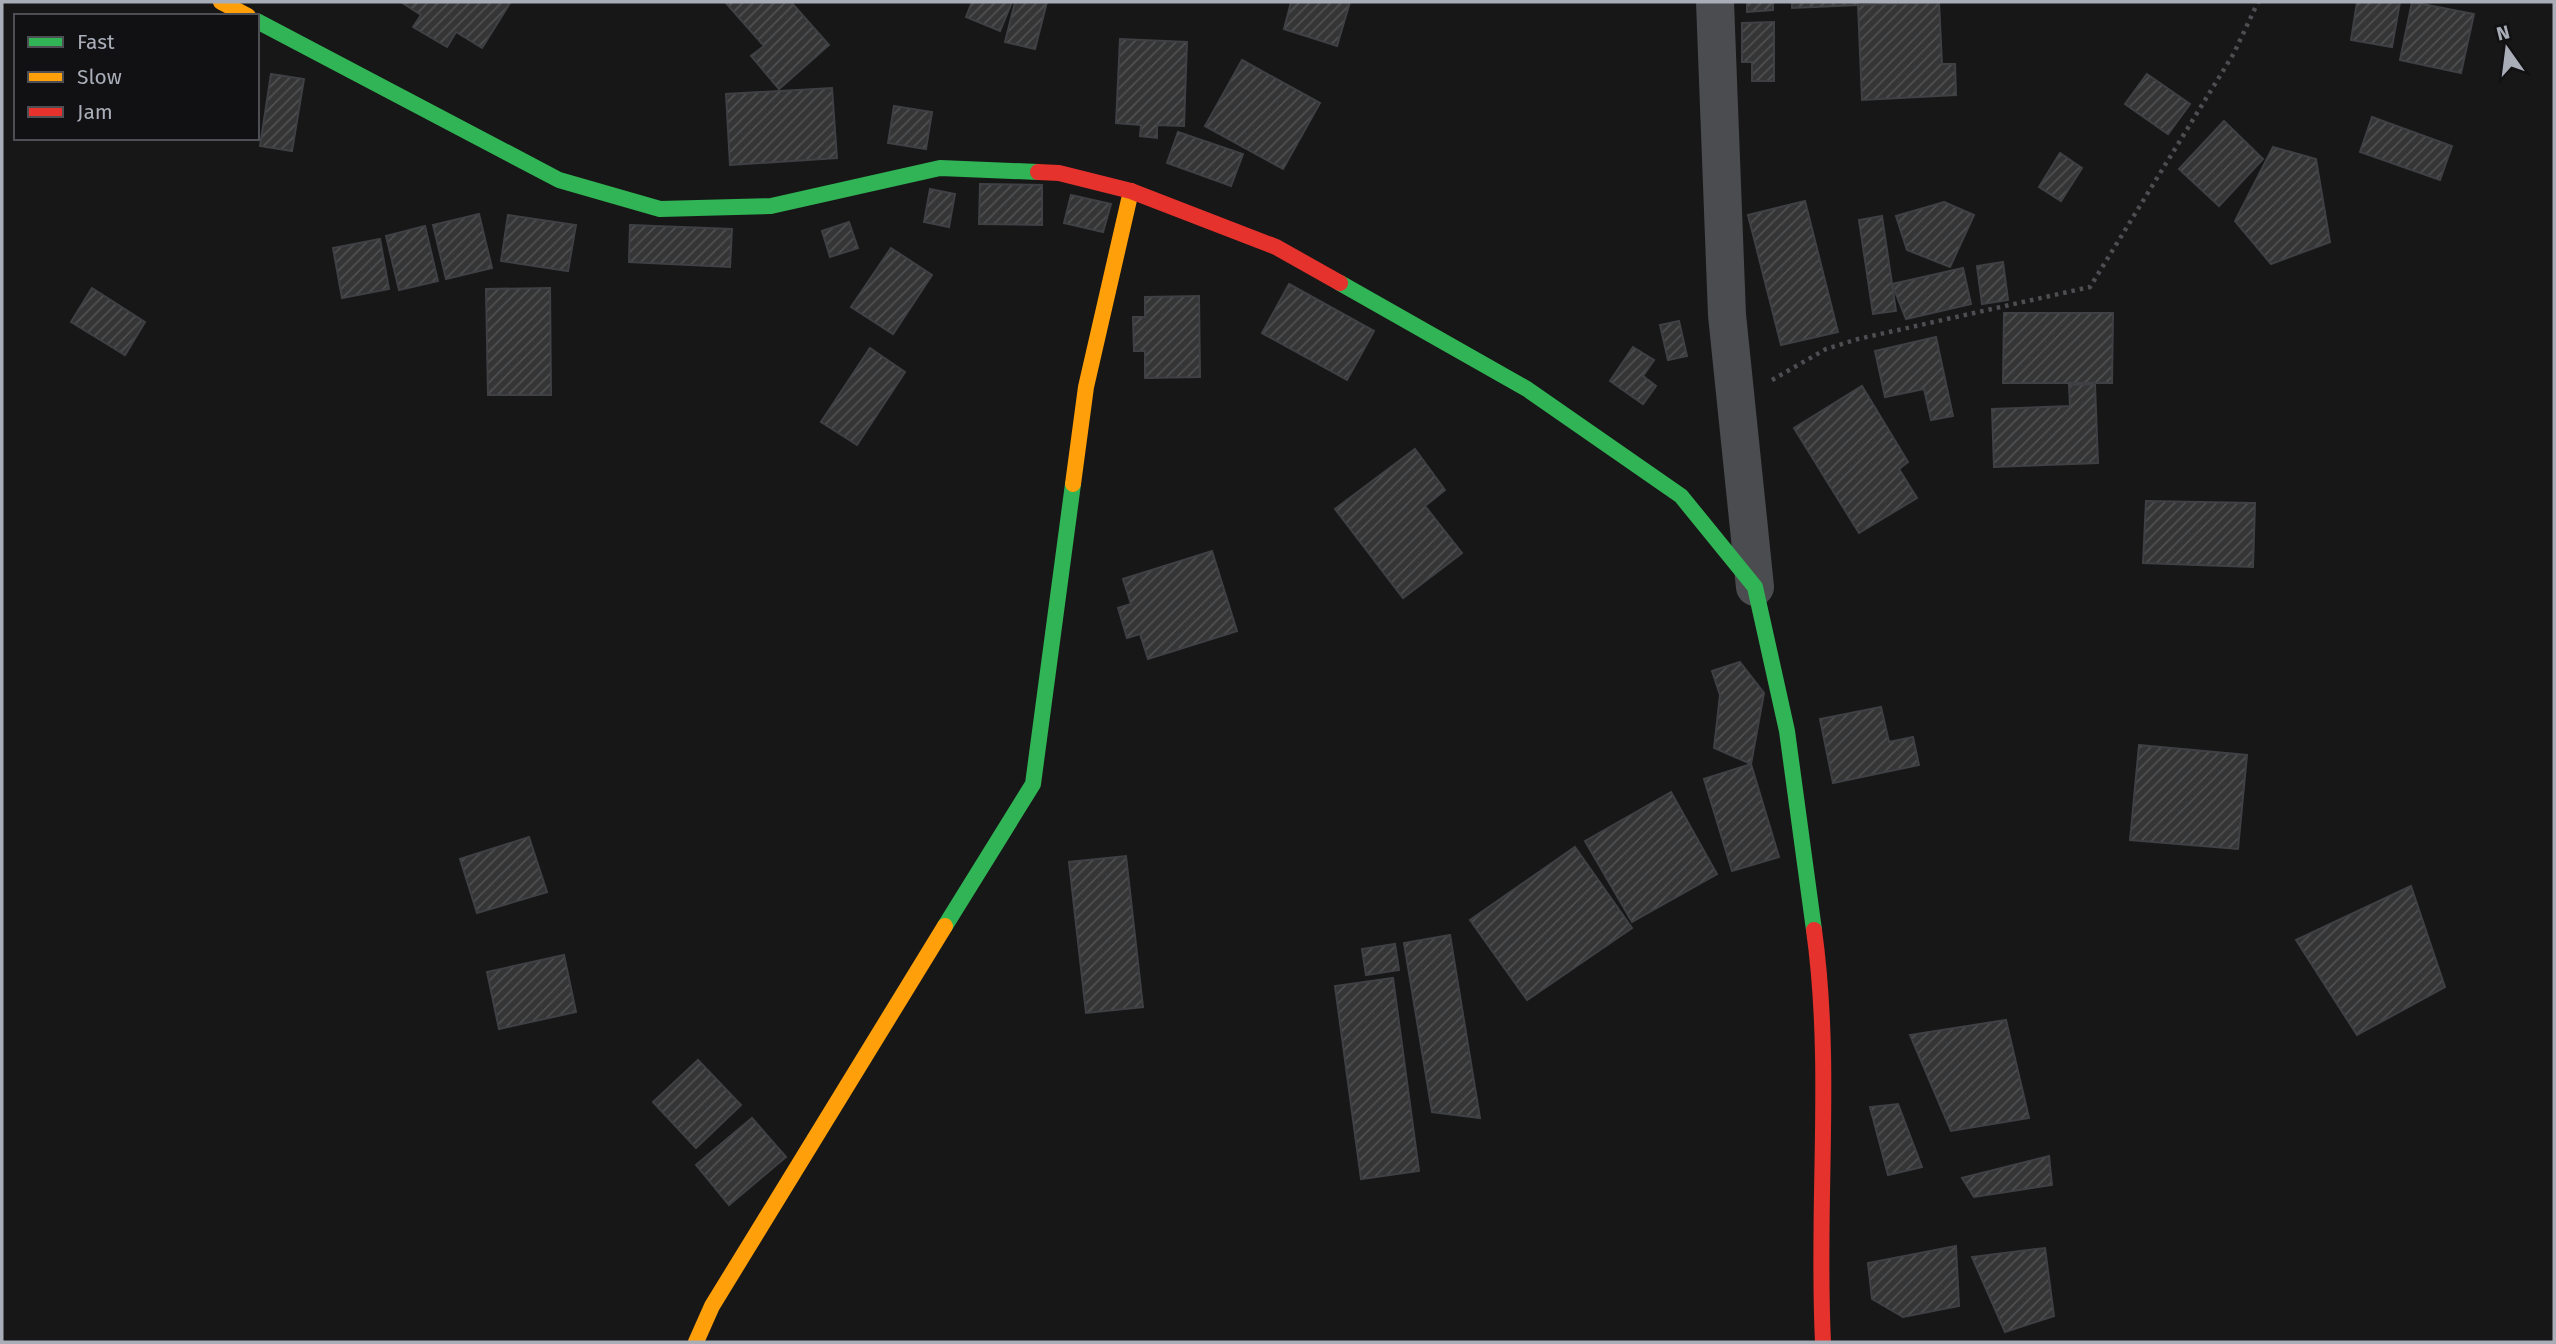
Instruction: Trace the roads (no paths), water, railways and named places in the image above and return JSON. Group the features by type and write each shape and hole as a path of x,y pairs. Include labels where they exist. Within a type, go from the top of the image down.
{"street":[{"path":"221,2 244,14"},
{"path":"1715,2 1727,315 1755,587 1787,731 1821,979 1825,1078 1820,1282 1823,1342"},
{"path":"259,22 559,180 660,209 772,206 940,168 1059,173 1132,191 1276,247 1527,389 1681,496 1755,587"},
{"path":"696,1342 719,1294 1033,783 1086,387 1132,191"}]}
